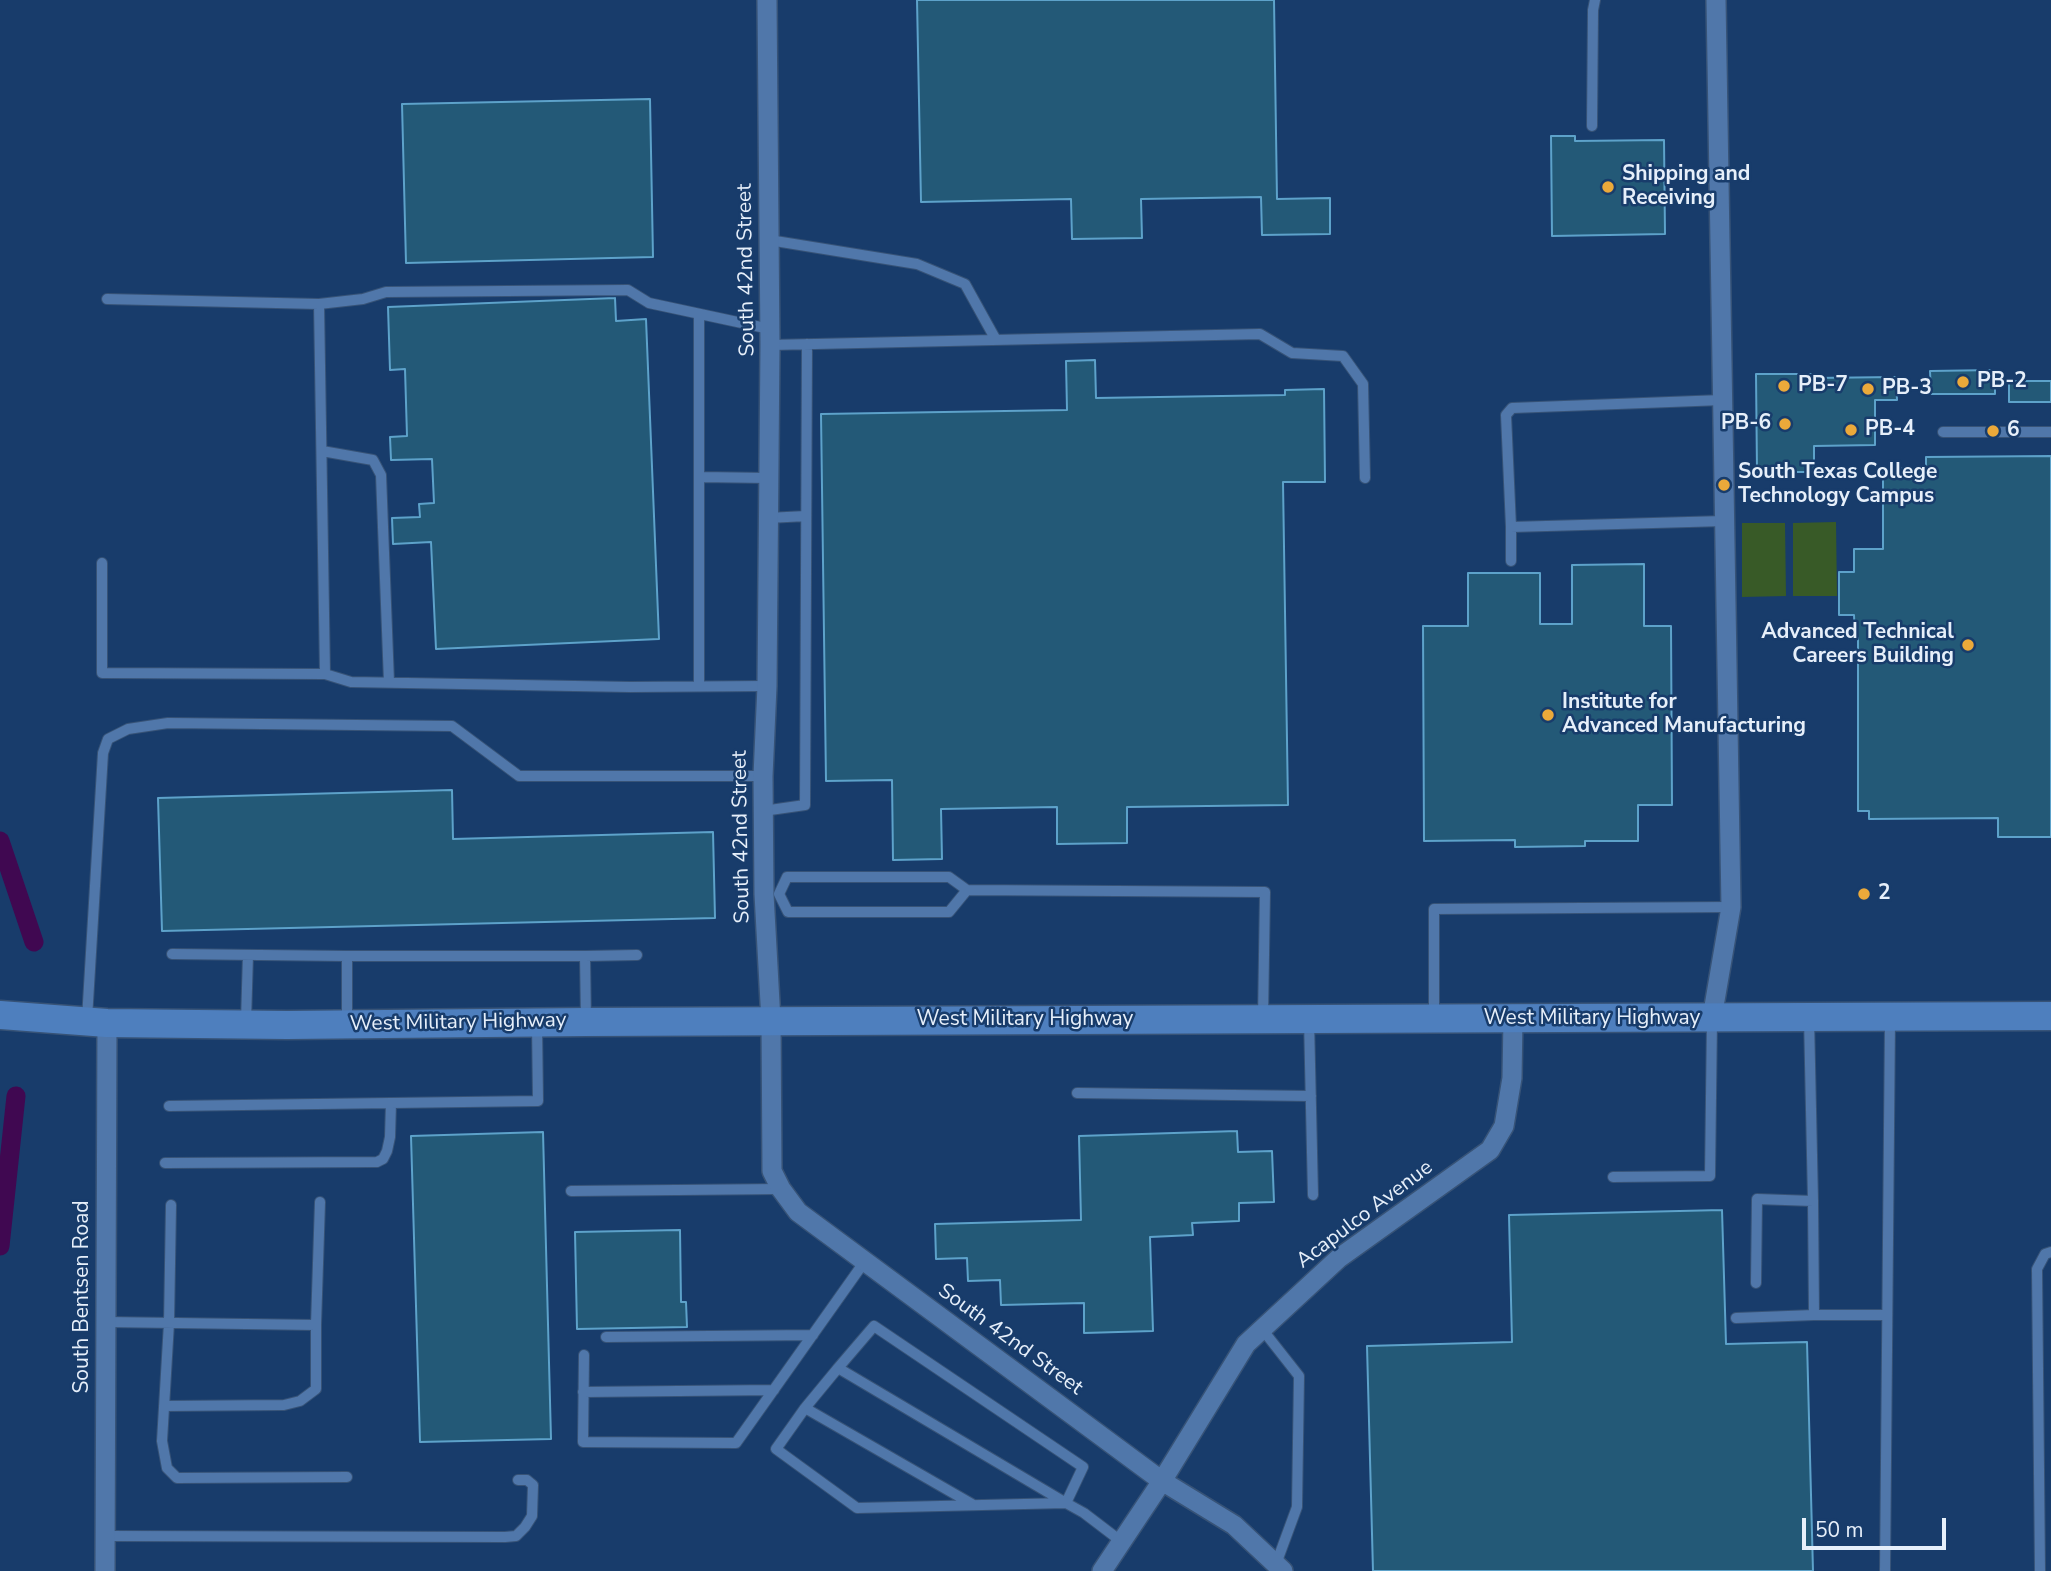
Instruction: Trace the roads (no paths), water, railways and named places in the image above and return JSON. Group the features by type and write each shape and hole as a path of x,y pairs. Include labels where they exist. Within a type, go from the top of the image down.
{"main road":[{"name":"West Military Highway","path":"0,1014 97,1023 246,1024 2051,1016"}],"street":[{"name":"South 42nd Street","path":"767,0 770,337 767,686 762,776 771,894 772,1171 798,1212 1163,1481 1234,1525 1280,1567"},
{"path":"1712,1018 1731,907 1716,0"},
{"name":"Acapulco Avenue","path":"1102,1571 1163,1481 1246,1344 1339,1258 1490,1150 1504,1126 1512,1078 1513,1019"},
{"name":"South Bentsen Road","path":"97,1023 106,1322 105,1571"}],"lane":[{"path":"1592,126 1595,0"},
{"path":"769,240 917,264 965,284 996,340"},
{"path":"107,299 319,304 363,299 386,292 628,290 649,303 699,314 770,337 807,344 1260,334 1292,353 1343,356 1363,384 1365,478"},
{"path":"319,304 326,674"},
{"path":"699,314 699,686"},
{"path":"763,811 806,805 807,344"},
{"path":"1511,561 1506,415 1512,408 1722,400"},
{"path":"1943,432 2051,432"},
{"path":"322,452 373,460 381,475 389,682"},
{"path":"699,477 769,478"},
{"path":"768,518 806,516"},
{"path":"1511,527 1724,521"},
{"path":"102,563 102,673 326,674 351,682 767,686"},
{"path":"97,1023 103,753 108,739 128,729 167,723 452,726 519,776 762,776"},
{"path":"967,890 949,912 788,912 771,894 787,877 949,877 967,890 1265,892 1263,1020"},
{"path":"1434,1019 1434,909 1731,907"},
{"path":"172,954 347,957 637,955"},
{"path":"246,1024 248,955"},
{"path":"585,956 586,1022"},
{"path":"346,1024 347,957"},
{"path":"1809,1017 1814,1315"},
{"path":"1885,1571 1890,1017"},
{"path":"1613,1177 1710,1176 1712,1018"},
{"path":"1309,1020 1313,1195"},
{"path":"169,1106 538,1101 537,1023"},
{"path":"1077,1093 1311,1096"},
{"path":"165,1163 377,1162 383,1159 387,1151 391,1103"},
{"path":"571,1191 781,1189"},
{"path":"1756,1283 1757,1199 1813,1200"},
{"path":"164,1406 284,1405 300,1401 316,1389 320,1202"},
{"path":"171,1205 163,1453 167,1468 177,1478 347,1477"},
{"path":"2040,1571 2037,1269 2045,1254 2051,1252"},
{"path":"584,1354 583,1442 736,1443 865,1261"},
{"path":"1736,1318 1887,1315"},
{"path":"106,1322 316,1325"},
{"path":"874,1326 1083,1467 1066,1503 857,1508 776,1449 874,1326"},
{"path":"1262,1329 1298,1376 1297,1507 1280,1567"},
{"path":"607,1337 813,1335"},
{"path":"838,1368 1084,1513 1122,1542"},
{"path":"583,1392 774,1390"},
{"path":"806,1408 974,1505"},
{"path":"105,1536 516,1536 532,1516 533,1485 527,1480 518,1480"}],"waterway":[{"path":"0,841 34,942"},
{"path":"0,1246 16,1096"}],"place":[{"name":"Shipping and Receiving","path":"1608,187"},
{"name":"PB-2","path":"1963,382"},
{"name":"PB-7","path":"1784,386"},
{"name":"PB-3","path":"1868,389"},
{"name":"PB-6","path":"1785,424"},
{"name":"PB-4","path":"1851,430"},
{"name":"6","path":"1993,431"},
{"name":"South Texas College Technology Campus","path":"1724,485"},
{"name":"Advanced Technical Careers Building","path":"1968,645"},
{"name":"Institute for Advanced Manufacturing","path":"1548,715"},
{"name":"2","path":"1864,894"}]}
